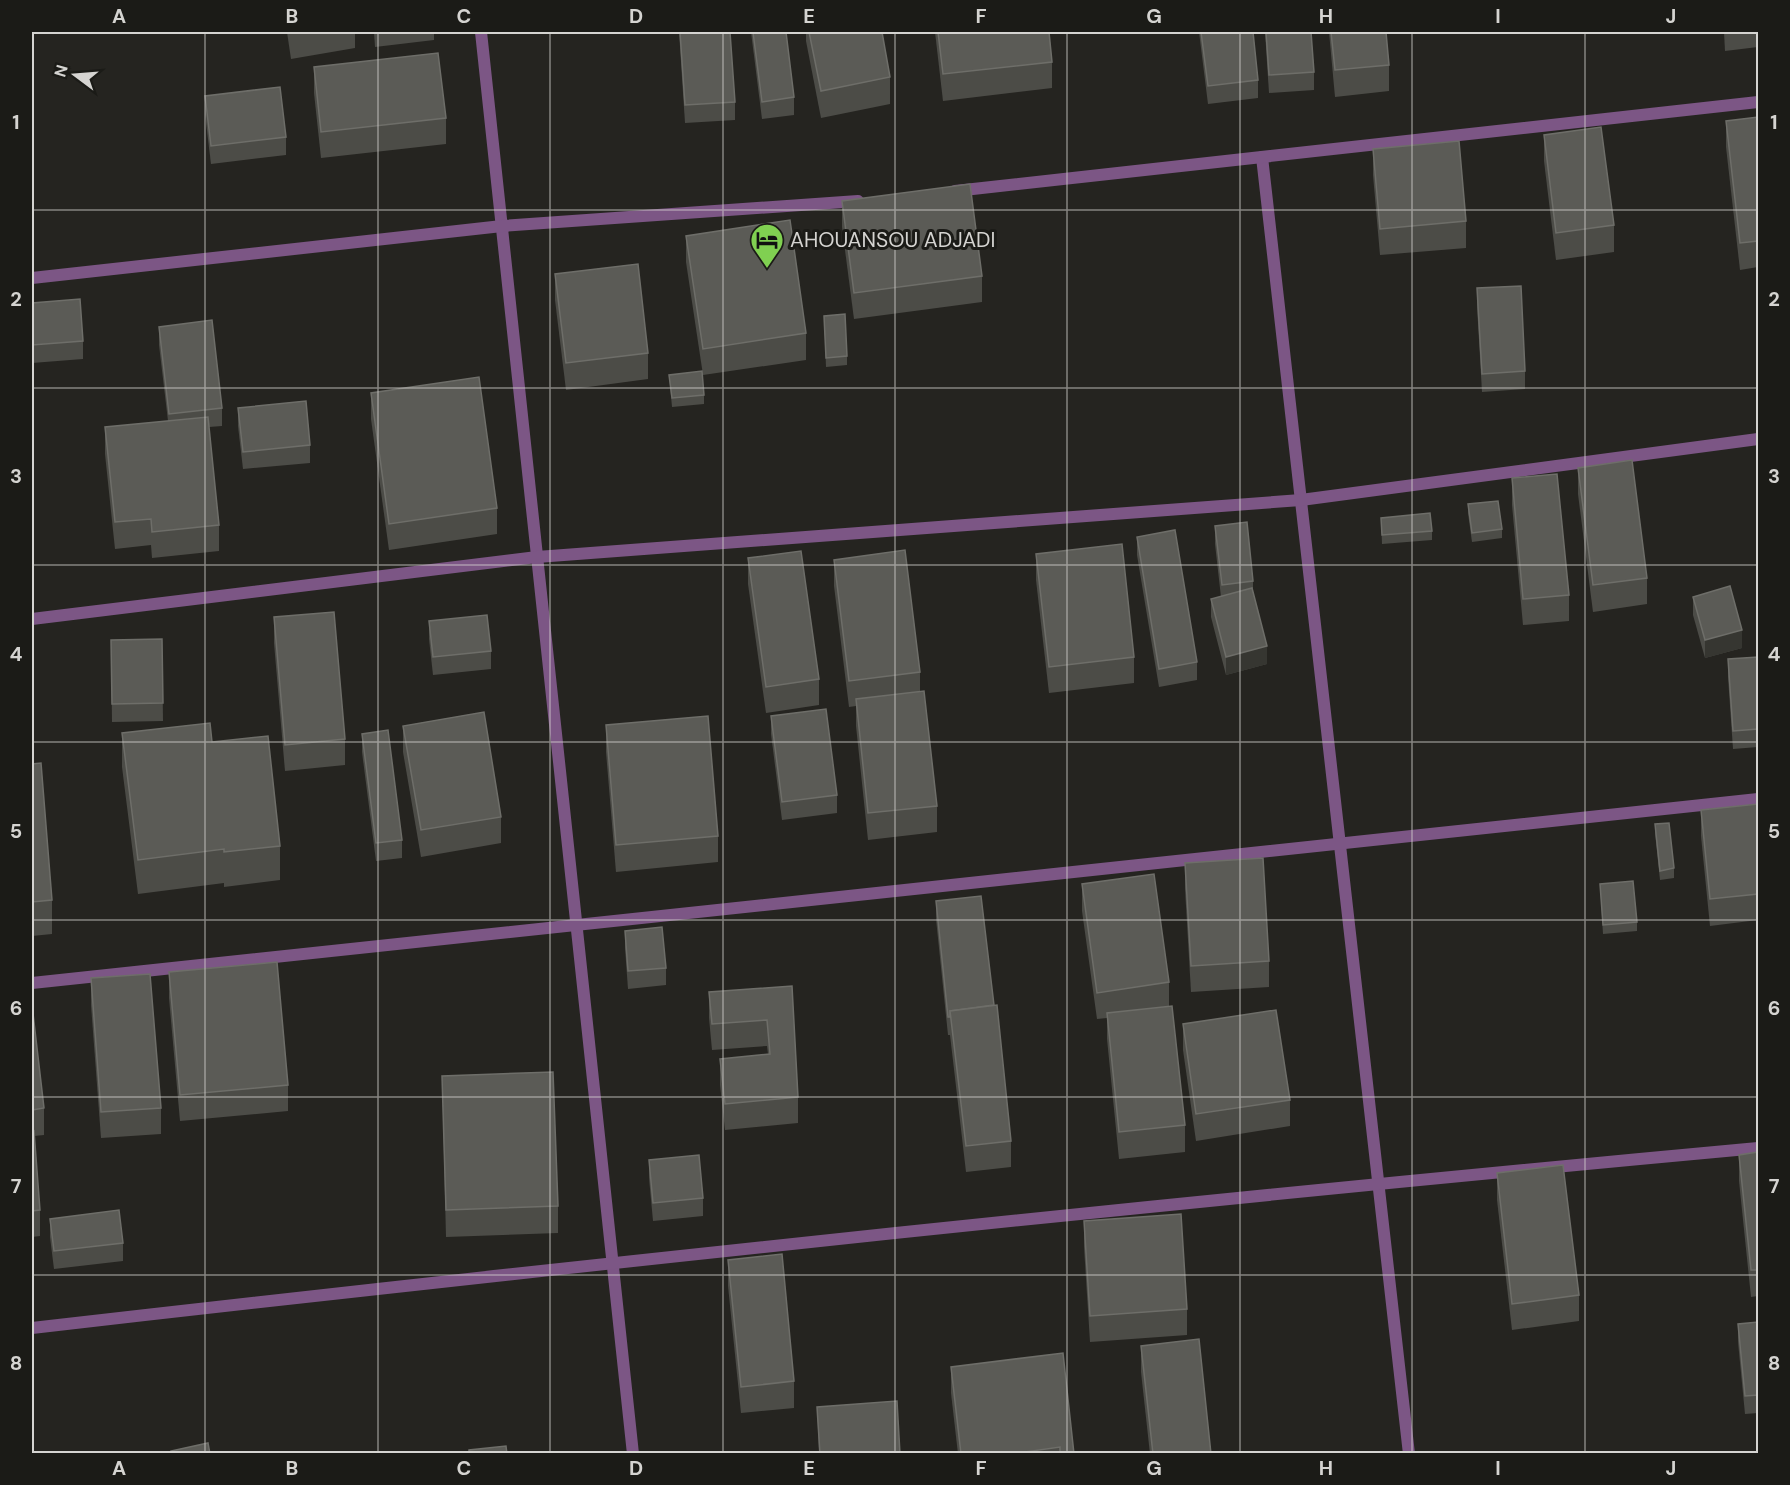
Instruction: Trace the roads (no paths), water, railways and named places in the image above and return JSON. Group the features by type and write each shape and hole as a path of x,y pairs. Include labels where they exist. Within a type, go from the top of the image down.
{"street":[{"path":"481,32 633,1454"},
{"path":"937,193 1758,102"},
{"path":"1262,157 1409,1454"},
{"path":"32,278 502,226 867,200"},
{"path":"32,619 537,557 1301,500 1758,439"},
{"path":"32,983 1758,799"},
{"path":"32,1328 612,1261 1378,1183 1758,1148"}],"place":[{"name":"AHOUANSOU ADJADI","path":"767,269"}]}
